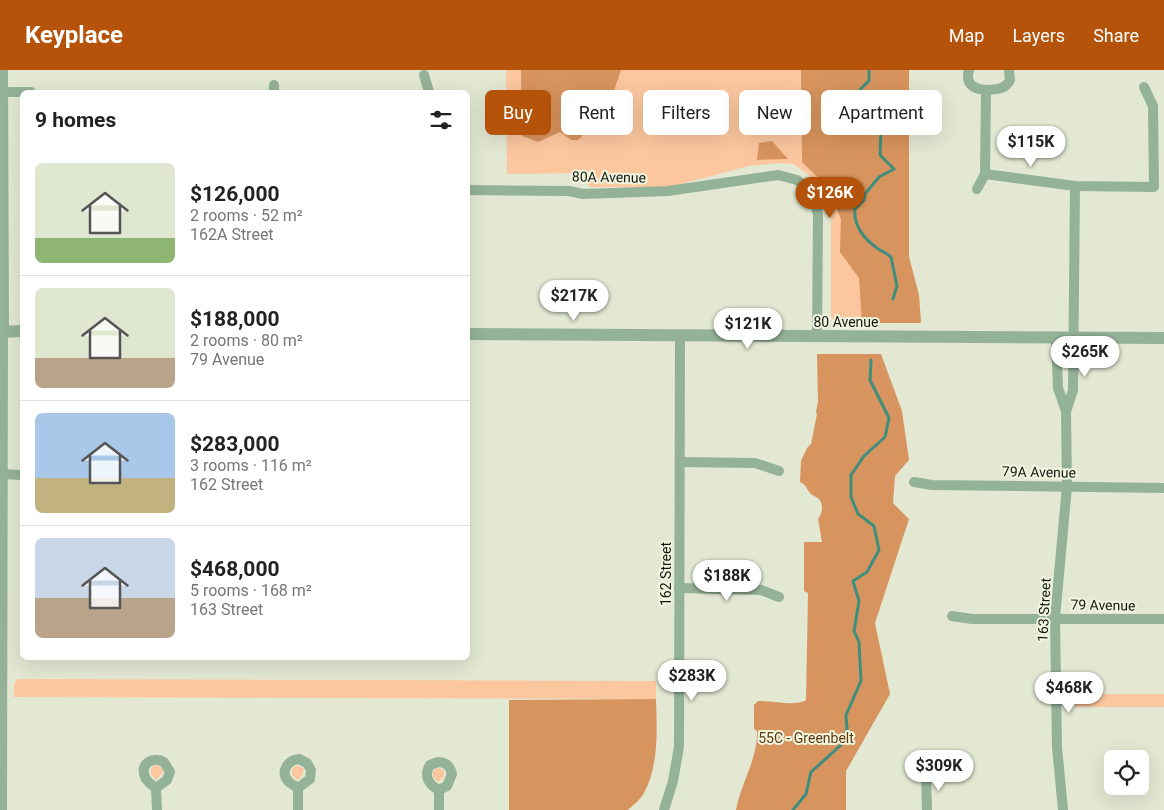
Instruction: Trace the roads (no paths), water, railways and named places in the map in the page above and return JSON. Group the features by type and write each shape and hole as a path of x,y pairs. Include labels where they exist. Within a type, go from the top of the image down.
{"street":[{"path":"2,70 2,810"},
{"path":"969,70 968,80 971,87 986,90 1005,87 1010,80 1008,70"},
{"path":"424,75 428,90"},
{"path":"985,174 1074,186 1154,187 1153,106 1144,87"},
{"path":"977,189 985,174 986,90"},
{"path":"1,92 20,92"},
{"name":"80A Avenue","path":"470,190 569,191 583,194 668,191 749,178 778,175 788,176 806,187 814,198 818,215 817,337"},
{"name":"163 Street","path":"1066,412 1073,390 1074,186"},
{"path":"2,332 20,331"},
{"name":"80 Avenue","path":"470,334 1164,338"},
{"name":"162 Street","path":"664,810 673,781 679,747 680,336"},
{"name":"163 Street","path":"1056,338 1058,388 1066,412 1067,486 1055,618 1057,747 1063,810"},
{"path":"680,462 755,463 779,471"},
{"path":"2,474 20,475"},
{"name":"79A Avenue","path":"914,482 932,485 1164,488"},
{"path":"680,588 761,590 779,598"},
{"name":"79 Avenue","path":"952,616 972,619 1164,619"},
{"path":"926,774 927,810"},
{"path":"156,788 157,810"},
{"path":"298,788 298,810"},
{"path":"439,790 439,810"}],"waterway":[{"path":"869,70 869,81 857,94 856,106 858,112 879,128 881,132 880,155 894,169 879,177 865,194 864,200 855,209 855,215 860,231 864,236 891,257 897,286 893,299"},
{"path":"793,810 806,794 811,772 841,745 847,729 846,715 861,681 859,642 854,631 859,601 853,581 867,572 879,550 874,526 858,514 851,497 851,475 864,456 885,437 889,418 870,380 871,360"}],"park label":[{"name":"55C - Greenbelt","path":"806,738"}]}
